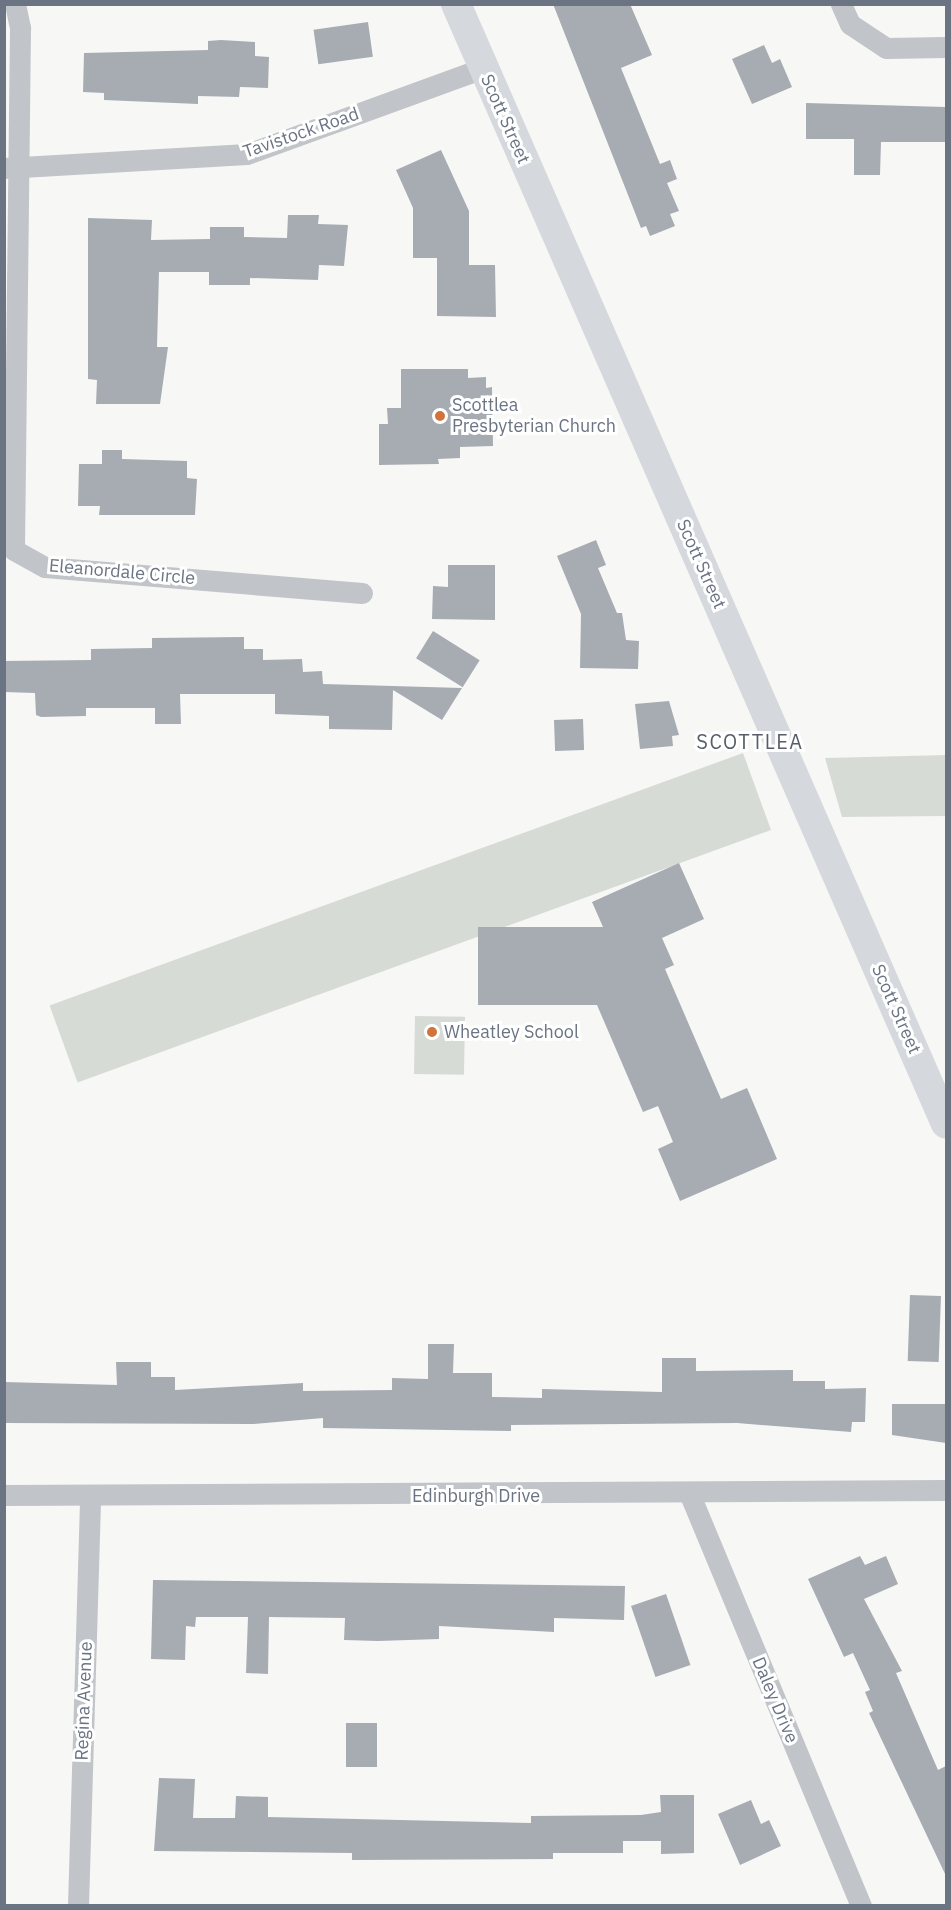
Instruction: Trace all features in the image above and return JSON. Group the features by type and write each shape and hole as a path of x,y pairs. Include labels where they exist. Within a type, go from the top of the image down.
{"main road":[{"name":"Scott Street","path":"456,4 946,1124"}],"street":[{"path":"10,168 20,28 15,4"},
{"path":"841,4 850,24 886,48 946,47"},
{"name":"Tavistock Road","path":"10,168 247,154 483,68"},
{"name":"Eleanordale Circle","path":"10,168 14,550 45,567 362,593"},
{"name":"Edinburgh Drive","path":"4,1496 690,1495 946,1490"},
{"name":"Daley Drive","path":"690,1495 861,1905"},
{"name":"Regina Avenue","path":"78,1905 90,1496"}],"shaded area":[{"path":"743,753 771,830 78,1082 50,1005"},
{"path":"946,755 946,816 842,817 825,758"},
{"path":"415,1016 465,1017 464,1075 414,1074"}],"building":[{"path":"553,4 630,4 652,55 621,68 660,164 670,160 677,179 667,183 679,211 670,214 675,226 650,236 646,226 641,228"},
{"path":"368,22 373,57 318,64 314,30"},
{"path":"208,41 255,42 255,56 269,57 268,88 240,87 239,97 198,96 198,104 104,100 104,93 83,92 84,53 208,50"},
{"path":"764,45 772,63 780,59 792,87 752,104 732,59"},
{"path":"806,103 946,107 946,142 881,142 880,175 854,175 854,139 806,139"},
{"path":"441,150 469,211 469,265 495,265 496,317 437,316 437,258 413,258 413,208 396,170"},
{"path":"288,215 319,215 318,224 348,225 344,266 319,265 318,280 250,278 250,285 209,285 209,272 159,272 157,347 168,347 160,404 96,404 97,380 88,379 88,218 152,220 151,240 210,239 210,227 244,227 244,237 287,238"},
{"name":"Scottlea Presbyterian Church","path":"401,369 468,369 468,378 486,377 486,388 492,387 493,446 460,447 460,458 438,459 439,464 379,465 379,424 388,424 387,408 401,408"},
{"path":"102,450 122,450 122,459 187,461 187,478 197,479 195,515 99,515 100,506 78,506 79,464 102,464"},
{"path":"596,540 606,565 598,568 617,613 622,613 626,640 639,641 638,669 580,668 581,614 557,556"},
{"path":"448,565 495,565 495,620 432,619 433,586 448,587"},
{"path":"433,631 480,660 463,687 416,658"},
{"path":"244,637 244,649 263,649 263,660 302,659 303,672 322,671 323,684 462,688 442,720 393,690 392,730 329,729 329,716 275,714 275,694 180,694 181,724 155,724 155,708 86,708 86,716 41,717 36,715 35,693 4,692 4,661 91,660 91,649 152,648 152,638"},
{"path":"669,701 679,735 672,736 673,746 640,749 635,704"},
{"path":"583,719 584,750 555,751 554,720"},
{"path":"679,863 704,919 662,938 674,965 665,969 721,1099 747,1088 777,1159 680,1201 658,1149 673,1142 658,1106 643,1112 597,1005 478,1005 478,927 603,927 592,902"},
{"path":"910,1295 941,1296 939,1362 908,1361"},
{"path":"428,1344 454,1344 453,1373 492,1373 492,1397 542,1398 542,1389 662,1392 662,1358 696,1358 696,1371 793,1370 793,1381 825,1381 825,1389 866,1388 865,1422 852,1422 851,1432 737,1423 511,1425 511,1431 323,1428 323,1418 253,1424 4,1423 4,1382 117,1385 116,1362 151,1362 151,1377 175,1377 175,1390 303,1383 303,1391 392,1390 392,1378 428,1379"},
{"path":"892,1404 946,1404 946,1443 892,1435"},
{"path":"860,1556 865,1565 886,1556 898,1584 864,1599 902,1671 896,1673 938,1770 946,1766 946,1876 869,1713 873,1711 865,1692 870,1690 853,1653 844,1657 808,1579"},
{"path":"153,1580 625,1586 624,1620 554,1618 554,1632 439,1626 439,1639 378,1641 344,1640 345,1618 269,1617 268,1674 246,1673 248,1617 196,1617 195,1627 186,1626 185,1660 151,1659"},
{"path":"666,1594 690,1665 655,1677 631,1606"},
{"path":"346,1723 377,1723 377,1767 346,1767"},
{"path":"159,1778 195,1779 193,1818 235,1818 236,1796 268,1797 268,1817 531,1823 531,1816 641,1815 661,1812 660,1795 694,1795 694,1853 661,1854 661,1841 623,1841 623,1853 553,1853 553,1859 352,1860 352,1853 154,1851"},
{"path":"751,1800 761,1824 769,1820 781,1846 740,1865 718,1814"}],"place":[{"name":"Scottlea Presbyterian Church","path":"440,416"},
{"name":"Wheatley School","path":"432,1032"}],"district":[{"name":"SCOTTLEA","path":"750,741"}]}
